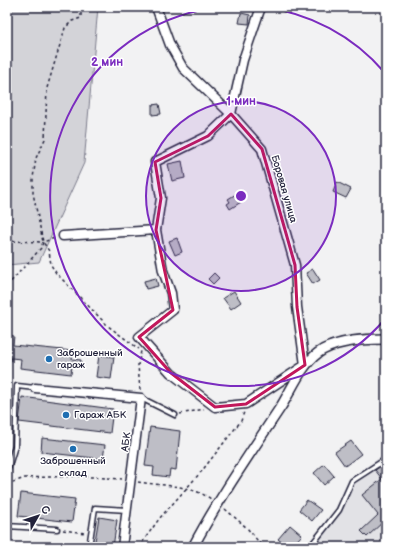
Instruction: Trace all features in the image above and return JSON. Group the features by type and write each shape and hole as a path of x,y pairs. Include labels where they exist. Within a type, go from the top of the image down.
{"street":[{"name":"Боровая улица","path":"156,7 170,45 183,68 232,114 262,149 295,265 297,307 305,365"},
{"path":"261,7 243,60 232,114 208,136 155,162 161,198 156,230 163,271 171,293 173,310 139,337 143,347 171,373 215,407 246,404 305,365 330,346 370,339 386,339"},
{"path":"63,236 156,230"},
{"path":"192,547 285,400 305,365"},
{"path":"35,388 141,398"},
{"name":"АБК","path":"122,547 141,398"}],"lane":[{"path":"7,472 15,446 17,386 35,388"},
{"path":"141,398 176,415"},
{"path":"310,547 339,510 352,481 386,459"},
{"path":"89,547 96,508 127,510"},
{"path":"7,526 57,529"}],"path":[{"path":"81,7 81,18 72,21 65,28 47,88 45,139 34,166 33,193 43,242 49,251 51,265 60,278 108,326 143,347 138,365 141,398"},
{"path":"7,241 43,242 63,236"},
{"path":"7,286 41,248 43,242"},
{"path":"139,547 159,519 201,472 241,421 246,404"},
{"path":"176,415 215,407"},
{"path":"7,484 25,478 90,477 118,478 186,488 202,493 218,504 247,528 264,547"},
{"path":"57,529 92,534"}],"highlighted area":[{"path":"231,114 262,149 295,265 297,307 305,365 246,404 215,407 171,373 139,337 173,310 156,230 161,198 155,162 208,136"}],"shaded area":[{"path":"7,7 98,7 84,163 39,262 7,265"},
{"path":"386,453 386,547 316,547 351,478"}],"building":[{"path":"241,13 250,15 249,24 239,23"},
{"path":"159,104 161,114 152,115 152,105"},
{"path":"182,161 185,178 172,181 168,164"},
{"path":"337,182 351,189 346,198 333,192"},
{"path":"236,194 241,202 230,209 227,204 230,202 228,199"},
{"path":"177,238 182,252 175,255 169,241"},
{"path":"313,269 320,280 313,284 306,273"},
{"path":"214,273 219,278 213,284 208,279"},
{"path":"156,278 158,286 146,289 144,281"},
{"path":"234,291 241,302 231,309 223,298"},
{"name":"Заброшенный гараж","path":"7,335 14,336 13,345 73,351 72,359 81,360 80,367 72,366 71,374 20,368 21,359 11,358 11,361 7,361"},
{"path":"99,355 114,357 111,379 96,377"},
{"name":"Гараж АБК","path":"22,397 113,409 110,433 19,422"},
{"path":"150,427 180,431 176,470 170,469 169,477 153,475 154,467 145,466"},
{"name":"Заброшенный склад","path":"42,438 105,445 103,459 41,452"},
{"path":"351,441 361,454 345,466 335,452"},
{"path":"386,463 386,519 367,537 361,531 378,515 362,495 382,479 375,470"},
{"path":"324,464 334,476 324,485 314,473"},
{"path":"21,493 75,499 72,522 18,516"},
{"path":"307,500 321,510 312,521 299,510"},
{"path":"99,517 117,520 113,547 94,547"},
{"path":"290,525 302,535 291,547 287,547 278,539"}],"place":[{"name":"Заброшенный гараж","path":"49,359"},
{"name":"Гараж АБК","path":"66,415"},
{"name":"Заброшенный склад","path":"73,449"}]}
